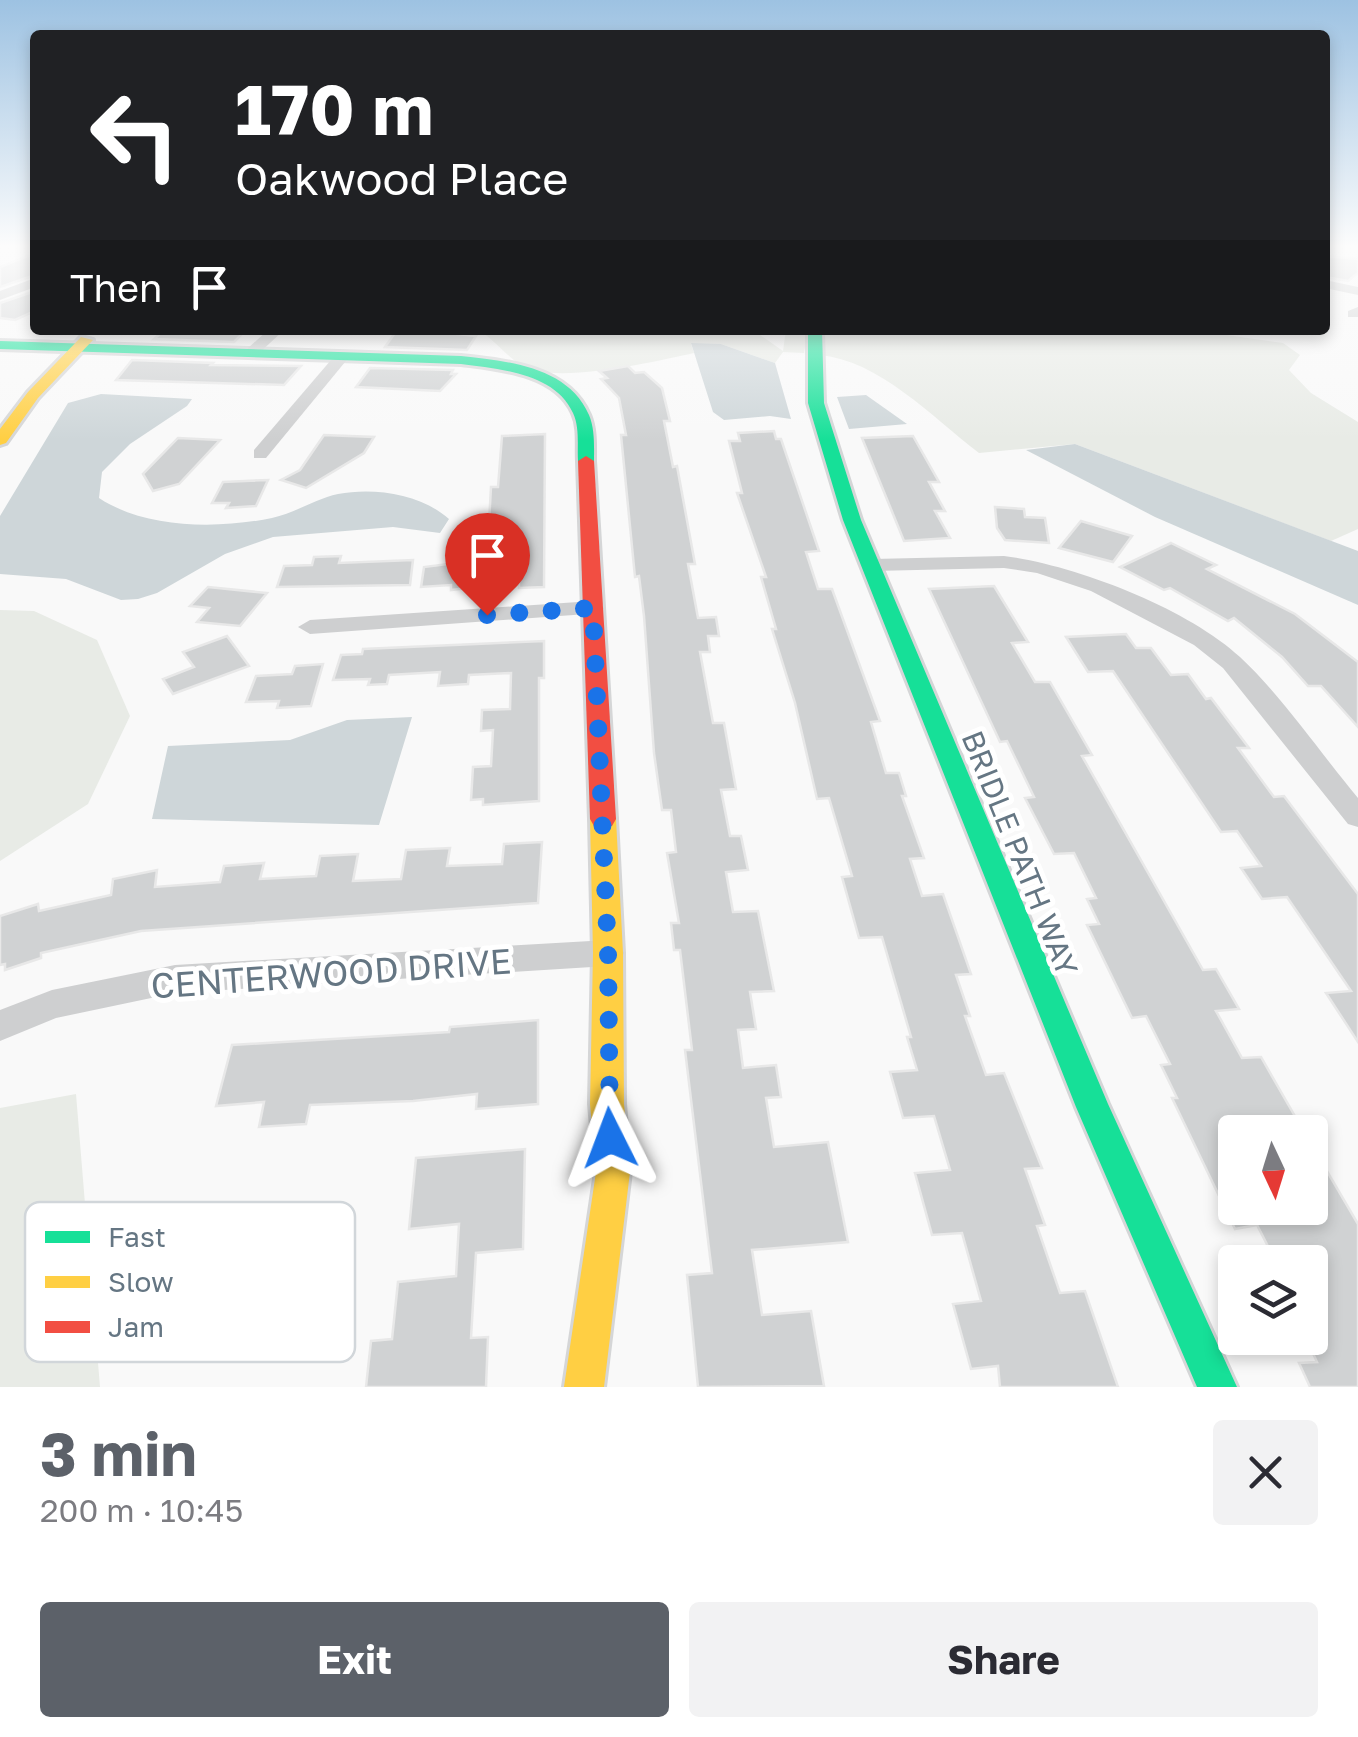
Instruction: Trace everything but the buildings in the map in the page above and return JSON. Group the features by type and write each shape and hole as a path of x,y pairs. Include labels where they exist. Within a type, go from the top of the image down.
{"street":[{"path":"0,440 75,348 92,335"},
{"path":"252,352 271,335"},
{"name":"BRIDLE PATH WAY","path":"815,335 812,378 820,432 1092,1107 1217,1387"},
{"path":"0,345 461,360 507,366 542,377 568,394 582,416 608,952 607,1104 613,1172 584,1387"},
{"path":"260,454 342,356"},
{"path":"872,565 960,562 1040,567 1099,586 1202,640 1232,663 1358,817"},
{"path":"310,626 593,608"},
{"name":"CENTERWOOD DRIVE","path":"0,1026 52,1004 175,979 608,952"}],"shaded area":[{"path":"485,335 760,335 783,351 785,335 807,335 804,353 783,352 775,363 721,344 691,344 694,353 580,373 536,371 521,365"},
{"path":"821,335 1227,335 1283,343 1300,355 1289,370 1311,393 1358,422 1358,529 1331,541 1075,444 979,453 884,379 863,367 819,355"},
{"path":"691,343 721,344 775,363 791,419 770,416 724,420 713,412"},
{"path":"101,394 192,399 130,444 102,472 99,498 138,516 183,524 251,522 280,516 338,494 367,491 411,498 449,519 440,533 393,527 273,537 225,554 157,593 138,599 121,600 66,579 0,574 0,516 68,403"},
{"path":"866,395 907,424 849,429 837,397"},
{"path":"1075,444 1358,551 1358,605 1155,517 1026,450"},
{"path":"0,610 34,611 97,640 130,716 88,804 0,861"},
{"path":"412,717 379,825 152,819 168,746 290,740 347,720"},
{"path":"76,1094 85,1202 25,1202 25,1362 98,1362 100,1387 0,1387 0,1108"}],"traffic: fast":[{"path":"815,335 816,403 852,520 1093,1107 1217,1387"},
{"path":"0,345 461,360 512,368 545,379 572,399 583,418 586,461"}],"traffic: slow":[{"path":"0,440 33,395 86,340"},
{"path":"584,1387 613,1172 607,1104 608,953 603,819"}],"traffic: jam":[{"path":"586,461 603,819"}],"route":[{"path":"487,615 593,608 608,952 610,1138"}]}
